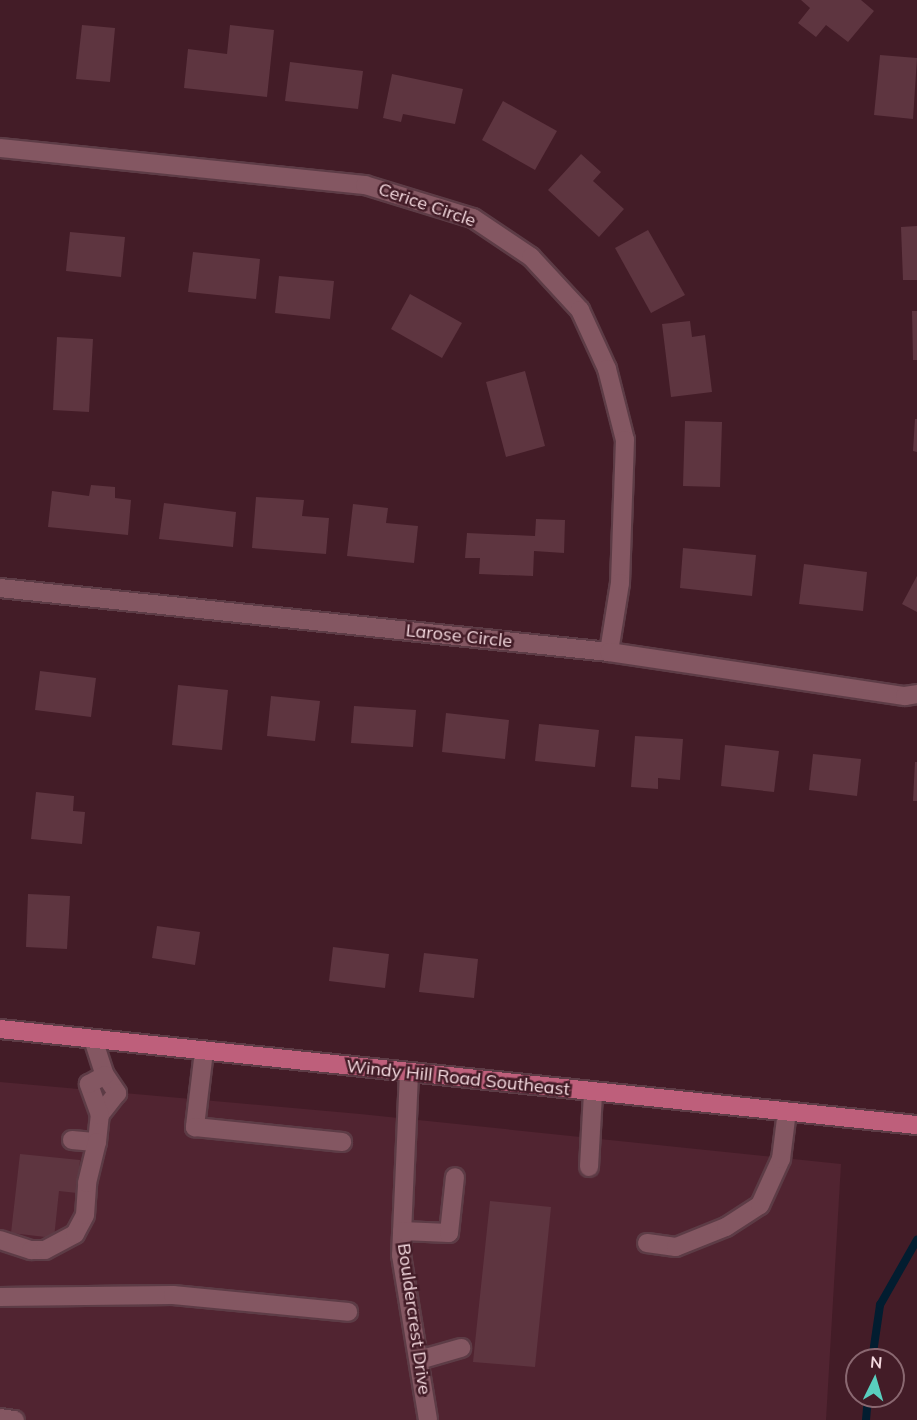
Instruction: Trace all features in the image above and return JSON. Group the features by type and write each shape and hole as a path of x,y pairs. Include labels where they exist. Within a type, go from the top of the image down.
{"main road":[{"name":"Windy Hill Road Southeast","path":"0,1029 917,1125"}],"street":[{"name":"Cerice Circle","path":"0,148 365,185 473,218 531,257 580,310 607,369 625,440 620,583 609,652"},
{"name":"Larose Circle","path":"0,588 609,652 905,696 917,694"},
{"path":"0,1240 31,1250 45,1250 75,1234 85,1215 87,1183 97,1142 100,1115 117,1094 105,1075 93,1039"},
{"path":"204,1051 195,1127 342,1142"},
{"name":"Bouldercrest Drive","path":"409,1073 401,1255 428,1420"},
{"path":"589,1167 593,1092"},
{"path":"646,1243 676,1247 726,1227 760,1205 781,1159 787,1111"},
{"path":"72,1140 97,1142"},
{"path":"402,1231 449,1233 455,1177"},
{"path":"0,1297 173,1295 348,1312"},
{"path":"419,1360 461,1348"},
{"path":"0,1418 15,1420"}],"shaded area":[{"path":"0,1082 360,1114 841,1164 826,1420 0,1420"}],"building":[{"path":"801,0 861,0 874,11 848,42 826,25 816,37 798,23 810,8"},
{"path":"82,25 115,28 110,82 76,79"},
{"path":"230,25 274,30 267,97 184,88 188,49 227,54"},
{"path":"880,55 917,58 913,119 874,115"},
{"path":"290,62 363,71 358,109 285,101"},
{"path":"392,74 463,89 455,124 403,114 401,122 383,118"},
{"path":"503,101 557,131 535,170 482,140"},
{"path":"581,154 601,172 593,181 624,209 599,237 548,190"},
{"path":"917,226 917,280 903,280 901,227"},
{"path":"648,230 685,295 651,313 615,248"},
{"path":"70,232 125,237 121,277 66,271"},
{"path":"193,252 260,259 256,299 188,292"},
{"path":"279,276 334,281 330,319 275,313"},
{"path":"410,294 462,323 442,358 391,329"},
{"path":"912,311 917,311 917,360 913,360"},
{"path":"690,321 692,337 705,335 712,392 671,397 662,324"},
{"path":"57,337 93,339 89,412 53,410"},
{"path":"525,371 545,446 506,457 486,382"},
{"path":"915,419 917,419 917,452 913,451"},
{"path":"685,421 722,422 720,487 683,486"},
{"path":"91,485 115,487 115,498 131,500 128,535 48,527 52,491 89,496"},
{"path":"256,497 304,500 302,516 329,518 326,554 252,548"},
{"path":"164,503 236,512 233,547 159,539"},
{"path":"353,504 388,508 386,523 418,526 414,563 347,556"},
{"path":"536,519 565,520 564,553 534,551 533,576 479,574 480,558 465,558 467,533 535,536"},
{"path":"683,548 756,555 752,596 680,588"},
{"path":"804,564 867,572 863,611 799,604"},
{"path":"917,576 917,612 902,604"},
{"path":"40,671 96,678 91,717 35,710"},
{"path":"178,685 228,690 222,750 172,745"},
{"path":"271,696 320,701 315,741 267,736"},
{"path":"354,706 416,710 413,747 351,743"},
{"path":"446,713 509,720 505,759 442,752"},
{"path":"539,724 599,730 595,767 535,761"},
{"path":"635,736 683,739 680,780 658,778 658,789 631,787"},
{"path":"725,745 779,751 774,792 721,786"},
{"path":"813,754 861,759 857,796 809,790"},
{"path":"915,762 917,762 917,801 913,801"},
{"path":"36,792 74,796 73,811 85,812 82,844 31,839"},
{"path":"28,894 70,896 67,949 26,947"},
{"path":"157,926 200,932 195,965 152,958"},
{"path":"333,947 389,954 385,988 329,981"},
{"path":"424,953 478,959 474,998 419,992"},
{"path":"20,1154 80,1160 77,1193 59,1191 54,1238 11,1233"},
{"path":"490,1201 551,1207 535,1367 473,1362"}],"waterway":[{"path":"874,1348 880,1305 917,1240"},
{"path":"866,1420 867,1408"}]}
